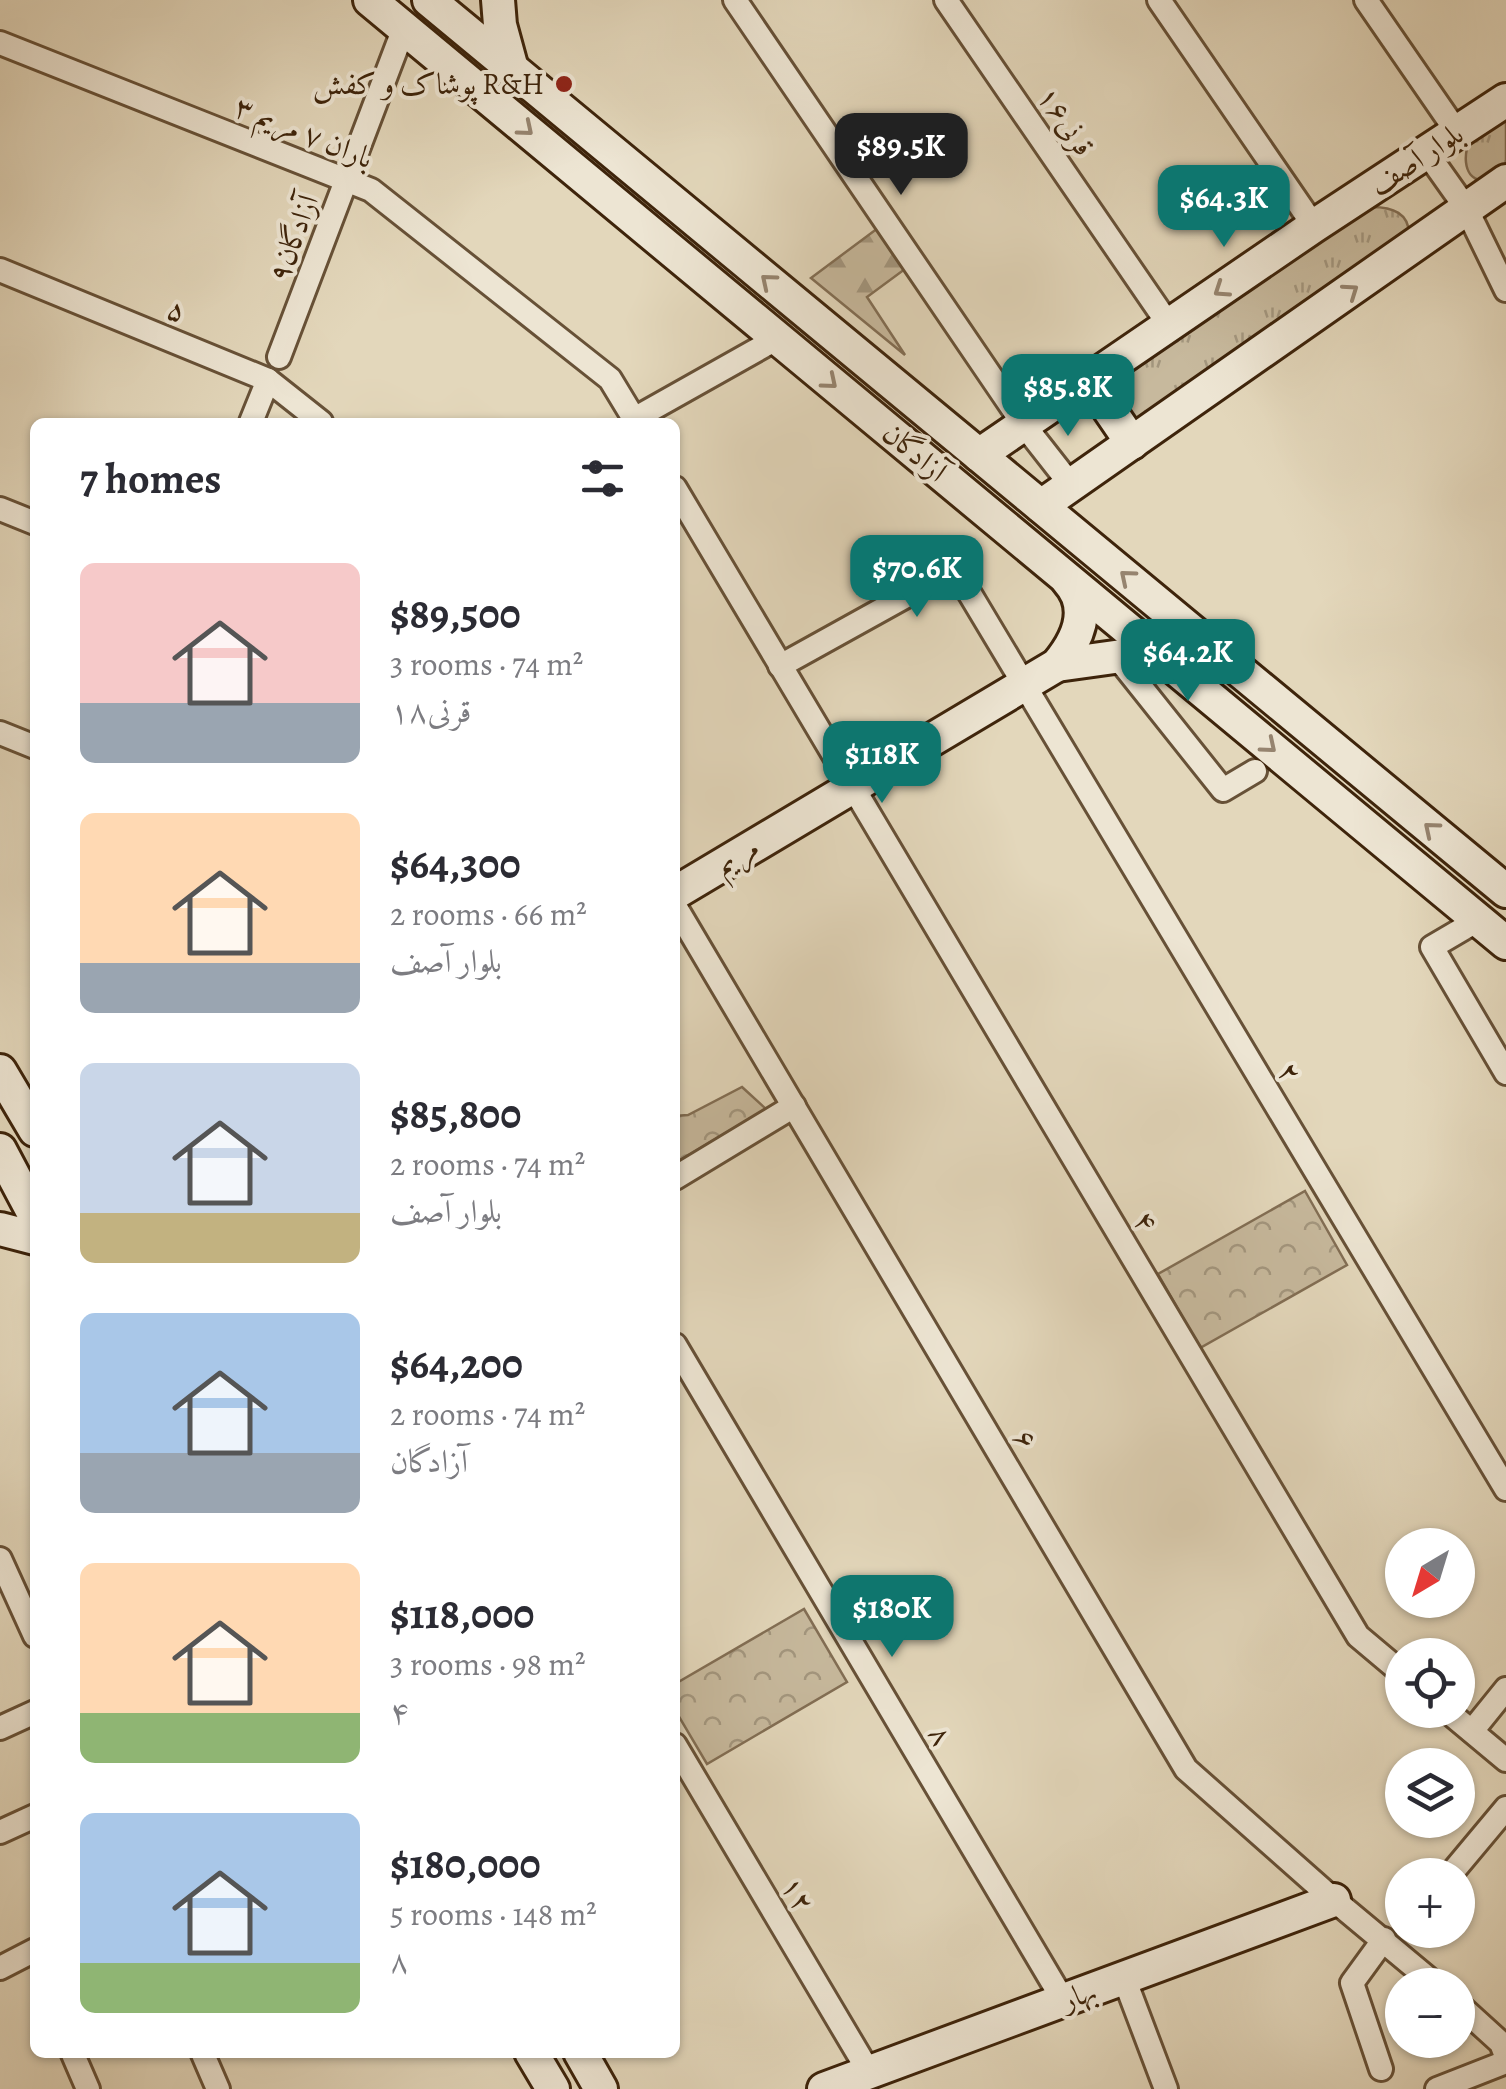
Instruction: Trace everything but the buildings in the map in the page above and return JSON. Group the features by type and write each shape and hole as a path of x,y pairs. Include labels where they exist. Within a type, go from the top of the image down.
{"main road":[{"name":"آزادگان","path":"370,0 1506,943"},
{"name":"آزادگان","path":"429,0 1506,891"},
{"path":"498,0 500,26 512,68"},
{"name":"بلوار آصف","path":"979,455 1506,100"},
{"path":"1041,506 1506,182"},
{"path":"1090,380 1132,443"},
{"path":"1057,665 1076,642 1081,614 1078,592 1062,574"},
{"path":"1057,665 1117,657 1156,659 1178,671"},
{"name":"مریم","path":"680,890 1057,665"},
{"path":"0,1071 30,1122"},
{"path":"0,1150 30,1207"},
{"path":"0,1229 30,1237"},
{"name":"بهار","path":"824,2089 1334,1900"},
{"path":"535,2058 553,2089"},
{"path":"583,2058 601,2089"}],"street":[{"path":"735,0 1024,424 1070,485"},
{"name":"قرنی۱۶","path":"946,0 1169,325"},
{"path":"1159,0 1314,226"},
{"path":"1366,0 1457,132"},
{"name":"آزادگان۹","path":"280,357 404,28"},
{"name":"باران ۷ مریم ۳","path":"0,43 371,190 610,379 633,418"},
{"path":"1427,153 1466,208 1506,290"},
{"name":"۵","path":"0,270 268,380 316,418"},
{"path":"640,418 778,338"},
{"path":"253,418 268,380"},
{"name":"۴","path":"680,496 1358,1636 1385,1659"},
{"path":"0,509 30,522"},
{"name":"۲","path":"780,666 954,569 1506,1488"},
{"path":"1117,657 1223,790 1255,771"},
{"path":"0,733 30,745"},
{"name":"۶","path":"680,914 1186,1769 1334,1900 1385,1933"},
{"path":"1478,920 1432,947 1506,1073"},
{"path":"680,1175 794,1106"},
{"name":"۸","path":"680,1354 1063,2000"},
{"path":"0,1559 9,1601 30,1629"},
{"path":"1472,1732 1506,1688"},
{"path":"0,1728 30,1714"},
{"path":"1467,1728 1506,1760"},
{"name":"۱۲","path":"680,1754 869,2072"},
{"path":"1464,1858 1506,1808"},
{"path":"0,1832 30,1818"},
{"path":"1380,2069 1352,1983 1385,1947"},
{"name":"۶","path":"1402,1948 1420,1968"},
{"path":"0,1968 30,1953"},
{"path":"1124,1978 1166,2089"},
{"path":"1437,2089 1506,2059 1501,2043 1475,2019"},
{"path":"75,2058 88,2089"},
{"path":"205,2058 218,2089"}],"green space":[{"path":"1506,113 1506,175 1475,178 1467,169 1469,143 1479,131"},
{"path":"1372,207 1398,213 1409,228 1409,236 1129,424 1111,398 1121,380 1207,317"},
{"path":"878,228 905,269 867,297 905,355 811,278"},
{"path":"742,1087 766,1109 680,1160 680,1116"},
{"path":"1305,1191 1347,1265 1200,1348 1158,1274"},
{"path":"804,1609 847,1682 707,1764 680,1718 680,1681"}],"place":[{"name":"پوشاک و کفش R&H","path":"564,84"}]}
